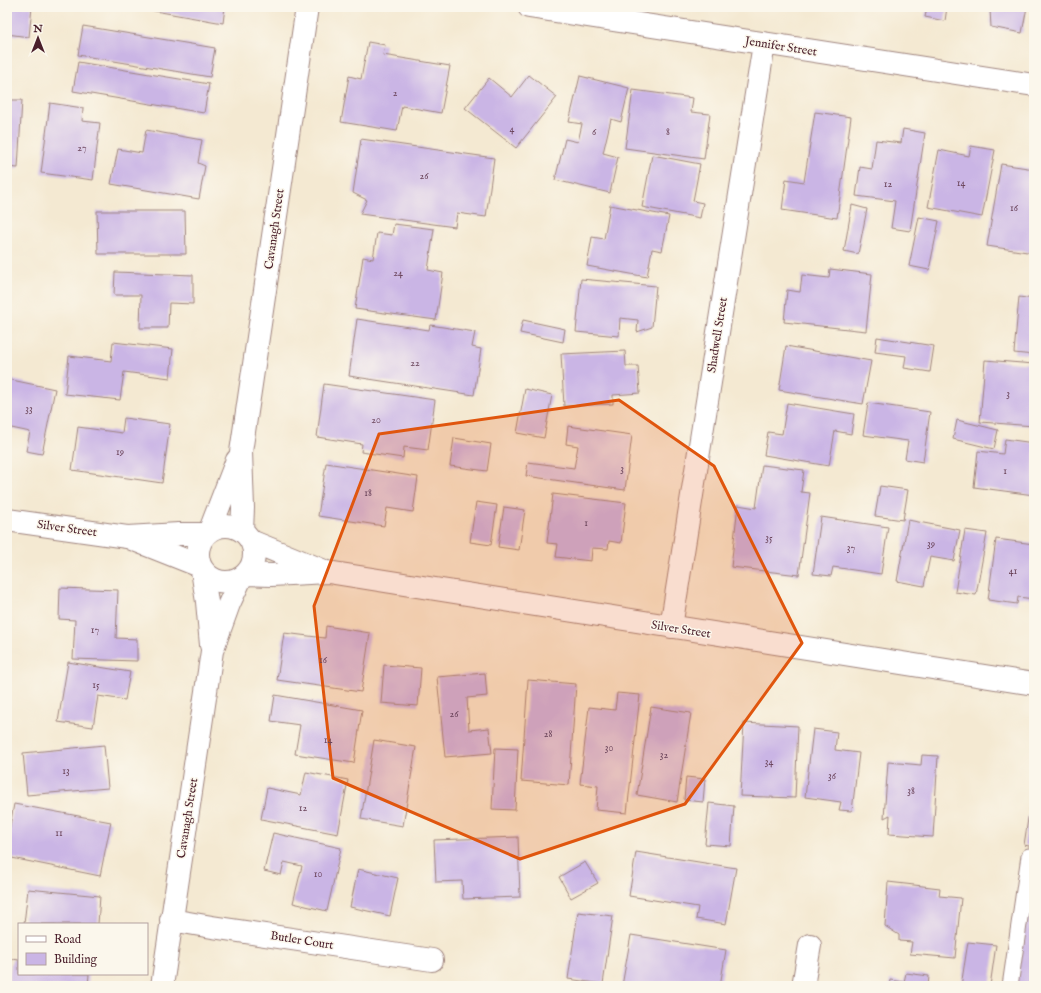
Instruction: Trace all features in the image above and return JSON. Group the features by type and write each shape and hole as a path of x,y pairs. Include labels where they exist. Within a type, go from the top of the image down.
{"street":[{"name":"Cavanagh Street","path":"246,536 243,508 241,452 307,7"},
{"name":"Jennifer Street","path":"529,7 1034,85"},
{"name":"Shadwell Street","path":"671,627 764,44"},
{"name":"Cavanagh Street","path":"208,532 241,452"},
{"name":"Silver Street","path":"7,520 127,537 208,532"},
{"path":"226,525 235,527 246,536 254,549 254,558 251,567 244,576 233,582 224,583 216,581 208,576 201,568 197,558 197,549 200,541 208,532 218,526 226,525"},
{"name":"Silver Street","path":"246,536 328,572"},
{"name":"Silver Street","path":"127,537 201,568"},
{"name":"Cavanagh Street","path":"201,568 207,602 212,651"},
{"name":"Silver Street","path":"244,576 328,572 1034,684"},
{"name":"Cavanagh Street","path":"162,986 212,651 229,604 244,576"},
{"name":"Butler Court","path":"171,920 432,960"},
{"path":"804,986 810,945"}],"lane":[{"path":"1010,986 1029,856 1034,856"}],"highlighted area":[{"path":"619,400 714,466 802,643 685,804 520,859 333,778 314,606 379,434"}],"building":[{"path":"7,7 32,7 29,37 7,34"},
{"path":"138,7 225,7 223,23"},
{"path":"927,7 947,7 945,21 925,17"},
{"path":"978,7 1027,7 1022,33 991,27 990,10"},
{"path":"83,26 215,48 210,77 78,55"},
{"path":"368,42 385,45 383,55 450,66 441,113 402,106 397,131 341,122 349,76 361,79"},
{"path":"78,62 209,84 204,113 73,91"},
{"path":"529,75 557,97 516,148 465,108 489,78 512,97"},
{"path":"580,76 629,88 621,122 611,119 603,153 618,157 610,193 555,180 565,139 578,142 582,124 569,122"},
{"path":"633,90 693,98 691,112 710,114 704,159 625,148"},
{"path":"7,100 22,100 18,168 7,167"},
{"path":"50,103 83,108 82,121 100,123 93,180 41,173"},
{"path":"815,112 851,117 837,218 782,210 786,179 804,182"},
{"path":"903,129 925,133 910,231 891,228 895,201 856,196 860,167 872,169 876,140 901,143"},
{"path":"146,130 202,140 198,163 205,166 199,199 111,184 118,149 142,153"},
{"path":"361,139 494,158 486,217 457,213 455,227 360,214 367,200 353,193"},
{"path":"971,146 995,150 982,217 928,207 939,150 969,156"},
{"path":"652,155 700,164 693,201 703,203 700,218 642,207"},
{"path":"1001,164 1034,169 1034,253 987,246"},
{"path":"610,205 669,216 662,251 652,249 647,277 587,266 592,237 604,239"},
{"path":"852,205 867,209 858,254 844,251"},
{"path":"97,211 185,211 186,254 98,254"},
{"path":"919,217 939,221 929,270 909,266"},
{"path":"394,224 434,229 428,270 443,273 436,320 355,309 363,257 373,259 377,233 392,235"},
{"path":"830,269 872,274 866,331 784,322 787,290 800,292 802,275 829,278"},
{"path":"115,272 193,275 193,304 169,303 168,328 140,328 141,295 114,295"},
{"path":"581,279 656,286 652,327 637,332 638,320 620,318 619,336 576,332"},
{"path":"1019,297 1034,299 1034,355 1014,353"},
{"path":"357,319 429,330 430,325 475,332 472,347 481,349 474,395 349,376"},
{"path":"523,320 565,329 563,342 520,333"},
{"path":"877,337 934,346 930,372 904,368 906,356 875,352"},
{"path":"113,342 173,349 170,378 124,372 120,400 65,394 69,356 111,361"},
{"path":"786,346 871,361 863,404 779,390"},
{"path":"625,351 626,366 638,366 640,393 613,395 613,404 564,406 561,354"},
{"path":"985,360 1034,364 1034,426 980,422"},
{"path":"7,379 55,389 42,454 26,451 30,432 7,427"},
{"path":"324,384 435,400 428,450 404,447 403,458 361,452 362,444 317,437"},
{"path":"525,389 552,395 544,438 517,433"},
{"path":"787,403 854,414 851,434 835,431 829,466 764,455 768,432 782,434"},
{"path":"868,403 930,412 923,462 905,459 908,441 863,435"},
{"path":"124,418 170,424 162,483 72,470 78,427 122,433"},
{"path":"957,420 998,430 994,449 953,439"},
{"path":"568,426 632,435 625,490 526,476 528,462 574,468 578,446 566,444"},
{"path":"454,438 491,444 487,471 450,466"},
{"path":"1005,439 1034,443 1034,495 974,487 978,451 1003,454"},
{"path":"326,463 418,477 413,512 387,508 384,526 318,516"},
{"path":"762,465 804,470 801,492 810,493 799,575 731,567 738,505 756,508"},
{"path":"880,486 908,490 903,520 875,516"},
{"path":"553,494 626,503 621,543 609,541 608,549 592,548 591,561 556,557 558,544 547,543"},
{"path":"476,502 497,505 491,545 470,542"},
{"path":"504,507 525,510 519,550 498,547"},
{"path":"821,517 888,527 881,574 833,567 831,576 813,574"},
{"path":"908,520 960,530 954,561 930,557 924,586 897,581"},
{"path":"965,530 987,533 976,595 955,592"},
{"path":"996,539 1034,544 1034,599 1018,597 1017,604 988,600"},
{"path":"60,588 118,590 116,638 137,639 137,661 73,659 75,620 59,619"},
{"path":"326,626 370,633 361,692 277,680 284,633 325,638"},
{"path":"68,662 130,672 125,700 98,696 93,727 58,722"},
{"path":"384,665 421,668 418,706 381,703"},
{"path":"485,673 487,696 467,698 469,730 489,728 492,753 445,757 437,677"},
{"path":"528,680 576,684 569,785 521,781"},
{"path":"617,693 640,695 627,813 596,810 598,786 580,784 589,707 615,710"},
{"path":"275,695 362,710 354,763 295,754 300,725 271,721"},
{"path":"651,707 691,713 677,802 637,795"},
{"path":"744,723 798,726 795,798 740,796"},
{"path":"813,729 837,732 835,750 859,753 852,811 839,810 841,802 805,797"},
{"path":"374,740 416,747 403,826 361,819"},
{"path":"104,745 108,788 27,795 23,753"},
{"path":"495,748 518,749 515,810 492,809"},
{"path":"922,755 938,756 933,837 889,834 890,815 884,818 888,762 921,765"},
{"path":"306,772 348,780 338,834 261,819 267,788 301,795"},
{"path":"686,777 705,779 703,802 684,800"},
{"path":"1033,786 1034,787 1034,847 1024,845"},
{"path":"709,803 734,806 731,846 705,844"},
{"path":"14,804 111,822 100,876 7,857 7,842"},
{"path":"273,833 341,848 327,911 293,903 302,866 284,862 281,875 264,871"},
{"path":"518,837 520,897 463,899 462,881 436,882 434,840"},
{"path":"636,852 736,868 726,924 696,919 698,907 629,896"},
{"path":"585,862 598,883 571,898 559,877"},
{"path":"358,869 398,878 390,916 350,907"},
{"path":"888,882 940,888 939,896 961,898 955,958 910,954 912,942 899,941 899,935 885,926"},
{"path":"28,889 100,896 98,923 24,923"},
{"path":"1028,898 1034,899 1034,986 1014,986"},
{"path":"578,912 613,916 603,984 568,979"},
{"path":"631,935 726,950 720,986 622,986"},
{"path":"968,942 996,945 990,986 961,986"},
{"path":"12,959 18,960 18,975 89,975 88,986 8,986"},
{"path":"906,973 929,976 928,986 889,986 890,980 904,982"},
{"path":"258,983 271,985 271,986 258,986"}]}
